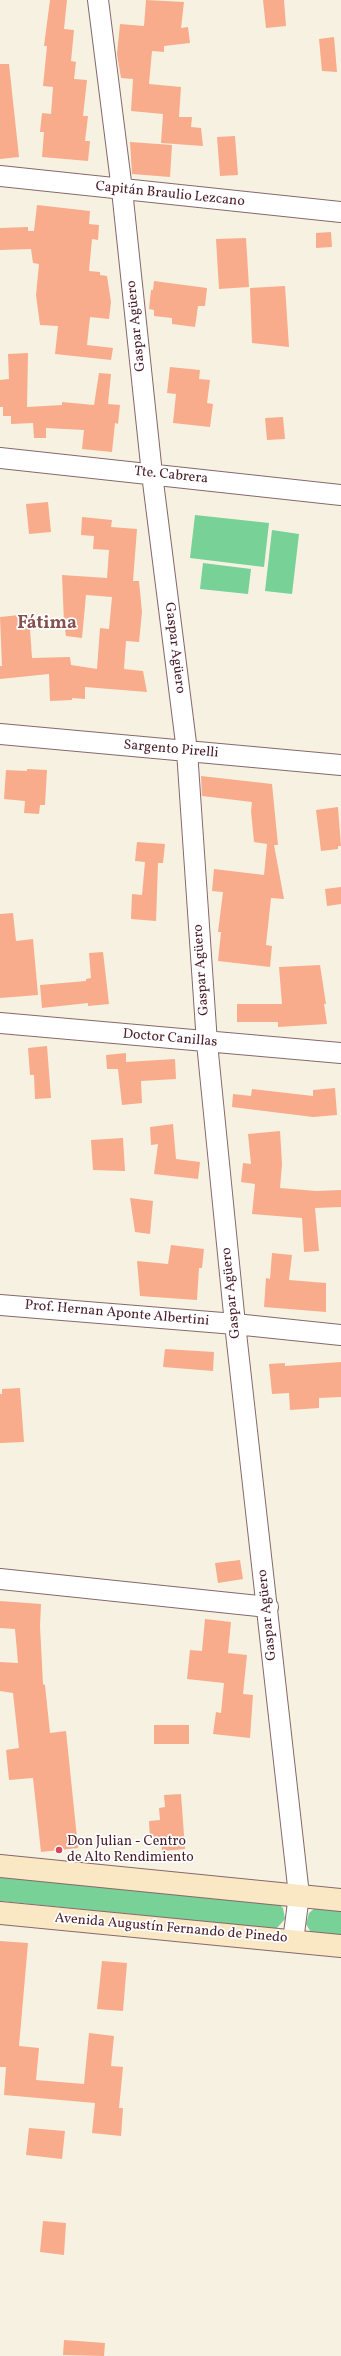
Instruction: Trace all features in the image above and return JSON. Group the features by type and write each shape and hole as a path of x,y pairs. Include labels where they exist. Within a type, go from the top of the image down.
{"street":[{"name":"Gaspar Agüero","path":"98,0 122,190 152,474 187,751 207,1043 235,1324 268,1606 299,1895 293,1941"},
{"name":"Capitán Braulio Lezcano","path":"0,176 341,212"},
{"name":"Tte. Cabrera","path":"0,458 341,495"},
{"name":"Sargento Pirelli","path":"0,734 341,765"},
{"name":"Doctor Canillas","path":"0,1023 207,1043 341,1053"},
{"name":"Prof. Hernan Aponte Albertini","path":"0,1305 235,1324 341,1335"},
{"path":"0,1579 268,1606"},
{"path":"0,1866 341,1900"},
{"name":"Avenida Augustín Fernando de Pinedo","path":"0,1913 341,1946"}],"green space":[{"path":"195,515 269,523 264,567 190,558"},
{"path":"272,530 299,534 292,594 265,591"},
{"path":"203,563 251,569 248,594 200,589"},
{"path":"0,1876 278,1903 283,1908 285,1919 276,1929 0,1901"},
{"path":"315,1908 341,1911 341,1937 312,1934 306,1924 309,1913"}],"building":[{"path":"50,0 67,0 64,29 74,30 71,61 76,62 74,79 87,80 83,116 88,116 85,141 90,141 88,161 42,157 44,132 40,132 42,113 51,114 53,87 43,86 47,46 44,46"},
{"path":"146,0 184,2 181,28 188,27 190,43 164,46 164,52 152,51 149,84 181,87 179,117 192,117 191,127 201,128 203,146 161,143 163,114 131,111 133,79 121,78 117,54 120,24 144,26"},
{"path":"263,0 284,0 286,26 266,28"},
{"path":"334,37 337,72 322,71 319,39"},
{"path":"0,64 9,64 19,157 0,159"},
{"path":"235,136 238,175 220,176 217,137"},
{"path":"130,142 172,145 170,177 132,174"},
{"path":"37,205 90,211 89,224 99,225 98,240 92,239 89,271 100,272 100,275 107,276 111,302 109,319 90,317 87,345 113,348 111,360 55,354 58,326 40,325 36,295 39,264 33,263 31,249 0,250 0,228 28,227 28,231 34,231"},
{"path":"331,232 332,247 316,248 316,233"},
{"path":"246,238 249,287 219,289 216,239"},
{"path":"154,281 207,288 205,306 198,306 195,327 172,324 172,318 154,316 154,310 149,309 151,290 153,290"},
{"path":"285,286 289,347 252,343 250,288"},
{"path":"28,353 27,407 62,405 62,402 94,405 99,373 111,374 108,404 120,405 118,424 115,423 112,452 82,449 84,430 46,428 46,438 34,438 33,423 11,424 11,416 3,416 3,407 0,407 0,380 9,379 8,354"},
{"path":"170,367 200,370 199,379 210,380 207,403 213,404 210,427 173,423 176,394 167,393"},
{"path":"283,417 285,439 267,440 265,418"},
{"path":"48,502 51,532 29,534 26,504"},
{"path":"82,517 112,520 111,527 137,529 133,581 139,581 142,612 139,642 126,641 124,669 143,671 147,692 85,687 85,699 72,698 72,700 50,701 49,674 0,679 0,666 2,666 0,617 29,614 32,658 70,657 71,665 97,669 100,628 109,629 112,597 86,595 82,638 66,636 64,623 62,575 107,578 109,550 93,549 94,536 81,535"},
{"path":"27,769 47,770 45,805 40,805 39,814 24,813 25,801 4,799 6,770 27,771"},
{"path":"201,776 272,784 278,845 274,845 284,899 271,898 266,945 272,946 270,967 218,961 221,932 218,932 223,892 212,891 214,869 264,875 267,844 254,842 251,811 252,802 202,796"},
{"path":"338,807 341,846 338,846 338,849 321,851 316,810"},
{"path":"137,842 165,844 163,863 158,863 156,921 131,919 132,894 142,895 145,862 135,861"},
{"path":"341,887 341,904 327,906 325,889"},
{"path":"13,913 16,941 33,939 38,995 0,998 0,914"},
{"path":"103,952 109,1004 88,1006 88,1003 42,1008 40,985 86,981 86,979 91,978 89,953"},
{"path":"320,965 326,1004 324,1004 327,1024 278,1027 278,1022 237,1022 237,1004 282,1004 279,967"},
{"path":"47,1046 51,1098 35,1099 34,1075 30,1075 28,1048"},
{"path":"126,1053 126,1062 175,1059 176,1079 141,1081 142,1103 122,1105 118,1069 107,1069 106,1055"},
{"path":"335,1088 337,1115 313,1117 232,1107 233,1094 251,1096 252,1089 313,1096 313,1090"},
{"path":"173,1124 176,1159 200,1162 198,1179 154,1174 158,1144 151,1145 150,1127"},
{"path":"280,1131 282,1164 280,1188 316,1191 341,1190 341,1207 315,1208 319,1251 304,1252 302,1218 252,1214 255,1184 241,1182 243,1163 251,1164 248,1134"},
{"path":"123,1138 125,1171 93,1170 91,1140"},
{"path":"130,1198 153,1201 150,1234 135,1232"},
{"path":"171,1245 204,1249 202,1268 199,1268 197,1300 140,1296 137,1261 168,1264"},
{"path":"272,1253 292,1255 289,1280 326,1283 326,1312 264,1307 266,1278 270,1279"},
{"path":"165,1349 214,1352 213,1371 163,1367"},
{"path":"341,1362 341,1397 319,1398 319,1408 290,1410 289,1393 272,1394 269,1364 285,1363 285,1366"},
{"path":"20,1388 24,1442 0,1443 0,1394 2,1394 2,1389"},
{"path":"240,1560 243,1579 218,1583 215,1563"},
{"path":"0,1601 41,1604 40,1626 43,1684 45,1685 50,1733 66,1731 78,1848 41,1852 33,1778 9,1780 6,1750 19,1748 13,1693 0,1691 0,1662 18,1663 15,1629 0,1628"},
{"path":"205,1619 231,1622 228,1653 247,1655 243,1694 253,1695 250,1738 213,1734 216,1712 221,1713 224,1683 187,1679 190,1650 202,1651"},
{"path":"154,1725 189,1725 189,1744 154,1744"},
{"path":"181,1794 185,1849 162,1851 161,1838 150,1839 149,1821 160,1820 159,1808 165,1807 164,1795"},
{"path":"0,1941 28,1943 19,2046 39,2048 36,2080 84,2084 89,2033 114,2036 111,2066 123,2067 119,2108 123,2108 121,2136 92,2133 95,2103 4,2095 6,2067 0,2067"},
{"path":"102,1961 127,1963 123,2011 97,2009"},
{"path":"29,2128 65,2131 62,2159 26,2155"},
{"path":"43,2221 66,2223 64,2255 40,2252"},
{"path":"64,2340 105,2343 104,2356 63,2355"}],"place":[{"name":"Don Julian - Centro de Alto Rendimiento","path":"59,1850"}],"district":[{"name":"Fátima","path":"47,625"}]}
